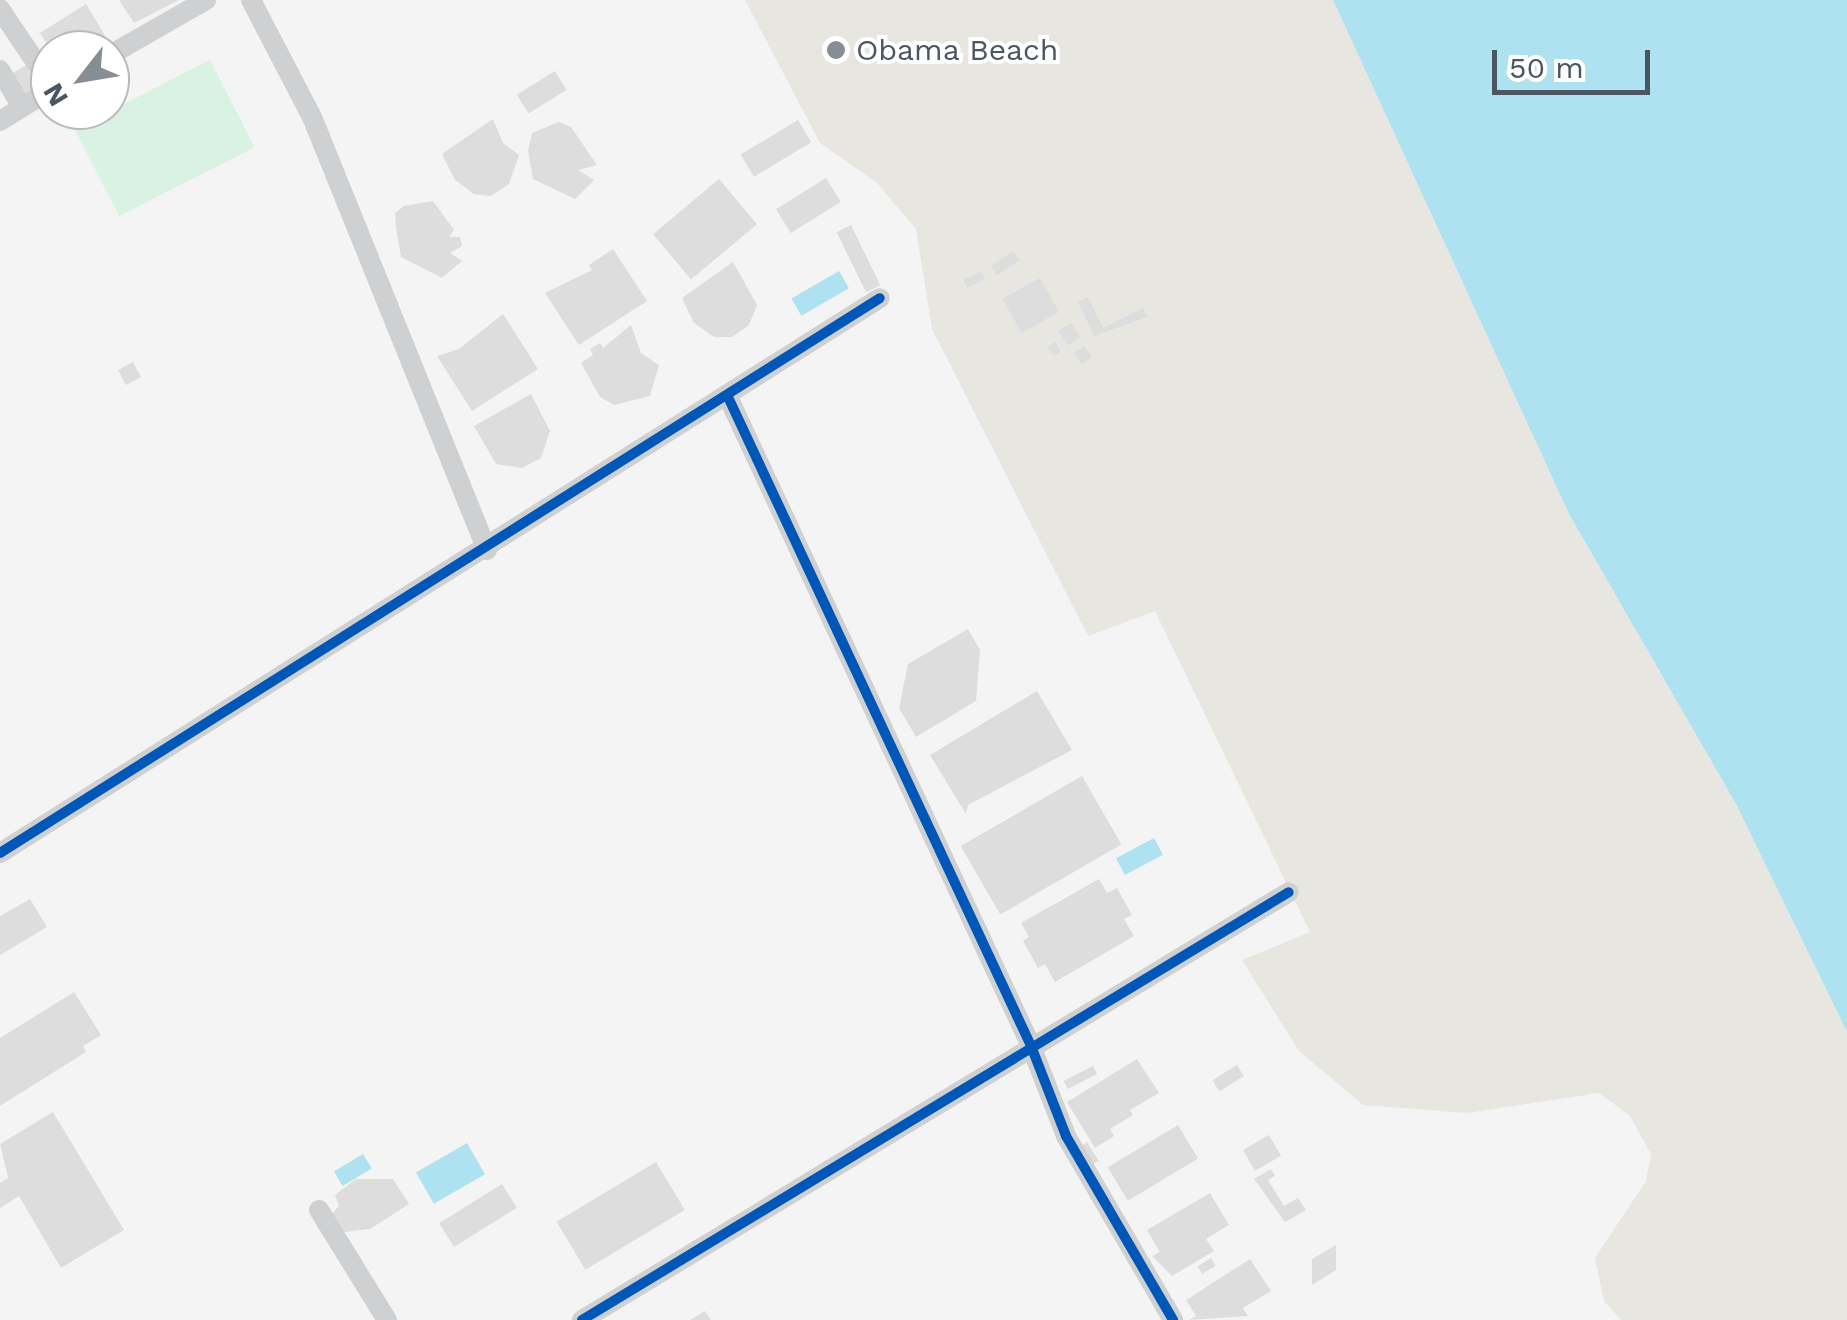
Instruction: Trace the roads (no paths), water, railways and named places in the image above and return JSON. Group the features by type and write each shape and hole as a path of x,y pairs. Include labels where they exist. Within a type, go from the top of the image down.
{"street":[{"path":"130,44 206,0"},
{"path":"251,0 312,117 487,550"},
{"path":"0,8 30,55"},
{"path":"0,70 22,107"},
{"path":"0,121 30,101"},
{"path":"0,853 487,550 880,298"},
{"path":"728,397 1031,1046 1066,1136 1173,1320"},
{"path":"582,1320 1290,892"},
{"path":"319,1210 388,1320"}],"water":[{"path":"1333,0 1847,0 1847,1032 1736,804 1569,514"},
{"path":"839,271 849,288 801,316 791,298"},
{"path":"1154,838 1163,855 1125,875 1116,858"},
{"path":"467,1143 485,1174 434,1204 416,1172"},
{"path":"363,1154 372,1169 343,1186 334,1172"}],"place":[{"name":"Obama Beach","path":"836,50"}]}
